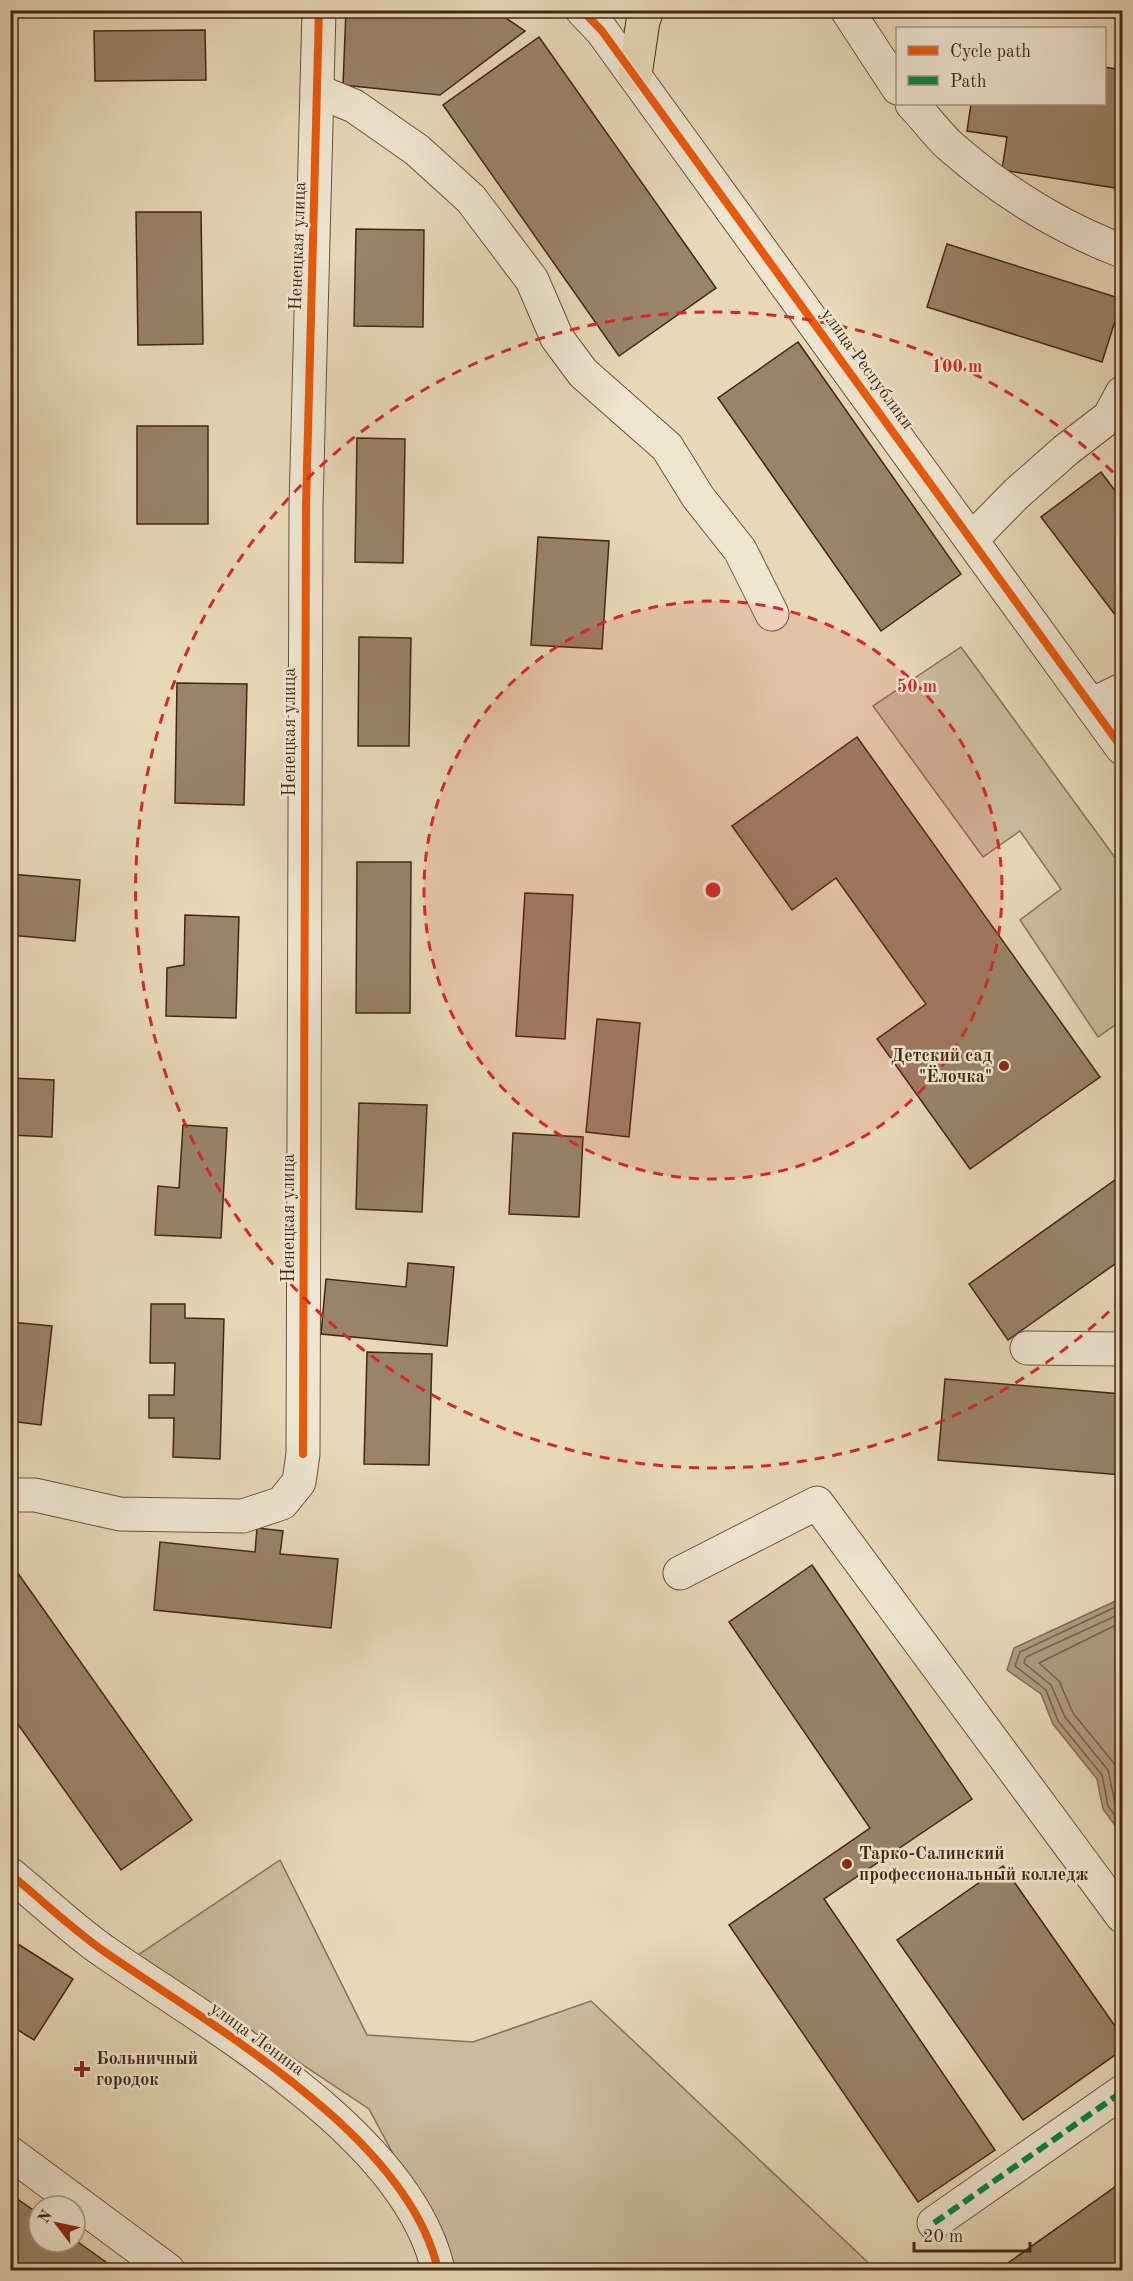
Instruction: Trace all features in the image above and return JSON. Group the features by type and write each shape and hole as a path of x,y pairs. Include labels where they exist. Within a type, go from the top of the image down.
{"main road":[{"path":"634,75 647,10"}],"street":[{"name":"Ненецкая улица","path":"10,1495 35,1495 120,1514 243,1516 282,1503 299,1482 303,1454 306,506 319,10"},
{"name":"улица Республики","path":"582,10 602,31 1122,748"},
{"path":"847,10 896,86"},
{"path":"317,91 354,105 417,150 471,199 532,280 557,338 583,373 667,447 698,497 740,550 772,614"},
{"path":"913,105 948,144 987,175 1062,225 1122,251"},
{"path":"972,539 1016,494 1066,450 1109,417 1122,393"},
{"path":"1091,705 1122,690"},
{"path":"1027,1348 1122,1349"},
{"path":"680,1573 817,1503 1122,1916"},
{"name":"улица Ленина","path":"10,1874 102,1950 264,2061 300,2089 365,2147 399,2187 432,2246 438,2271"},
{"path":"934,2223 1122,2092"},
{"path":"10,2153 168,2271"}],"shaded area":[{"path":"961,647 1122,867 1122,1020 1098,1037 1020,920 1061,889 1020,831 983,857 873,706"},
{"path":"280,1860 367,2035 473,2042 591,2001 876,2270 455,2270 369,2109 138,1955"}],"water":[{"path":"1122,1598 1122,1835 1103,1809 1097,1779 1053,1724 1041,1694 1007,1670 1014,1648"}],"building":[{"path":"10,10 14,10 14,177 10,177"},
{"path":"346,10 494,10 525,31 440,95 343,85"},
{"path":"205,30 206,80 95,81 94,31"},
{"path":"539,37 716,288 619,356 443,105"},
{"path":"1106,67 1122,70 1122,189 1002,170 1007,137 967,131 971,105 1106,105"},
{"path":"136,212 201,212 203,344 138,345"},
{"path":"356,229 424,230 423,327 354,326"},
{"path":"947,244 1122,299 1102,362 927,307"},
{"path":"798,342 961,574 881,631 718,398"},
{"path":"137,426 208,426 208,524 137,524"},
{"path":"357,438 405,439 403,563 355,562"},
{"path":"1101,472 1122,500 1122,624 1041,517"},
{"path":"538,537 609,541 602,649 531,645"},
{"path":"359,637 411,638 409,746 358,746"},
{"path":"177,683 247,684 244,805 175,803"},
{"path":"857,737 1100,1077 970,1169 877,1039 926,1004 836,878 792,910 732,826"},
{"path":"357,862 411,862 410,1013 356,1013"},
{"path":"10,874 80,880 75,941 10,935"},
{"path":"525,893 573,895 565,1039 516,1036"},
{"path":"185,915 239,917 236,1018 166,1016 167,968 184,965"},
{"path":"597,1019 640,1023 629,1137 586,1132"},
{"path":"10,1078 54,1080 52,1137 10,1135"},
{"path":"359,1103 427,1105 422,1212 356,1209"},
{"path":"183,1125 227,1128 221,1238 155,1235 158,1186 179,1188"},
{"path":"513,1133 583,1137 579,1217 509,1214"},
{"path":"1122,1175 1122,1259 1008,1340 969,1284"},
{"path":"408,1263 454,1267 447,1346 321,1334 326,1279 406,1287"},
{"path":"151,1304 185,1304 185,1318 224,1319 220,1459 173,1457 174,1418 149,1418 149,1395 174,1395 175,1363 150,1363"},
{"path":"10,1322 52,1326 41,1425 10,1421"},
{"path":"367,1352 432,1354 429,1465 364,1464"},
{"path":"945,1379 1122,1394 1122,1475 938,1460"},
{"path":"257,1528 283,1531 280,1554 338,1559 331,1628 154,1610 160,1542 255,1552"},
{"path":"10,1562 192,1820 121,1870 10,1713"},
{"name":"Тарко-Салинский профессиональный колледж","path":"812,1565 972,1799 824,1899 995,2150 918,2202 729,1925 870,1828 729,1622"},
{"path":"1003,1866 1122,2036 1122,2050 1023,2120 897,1940"},
{"path":"10,1939 73,1979 34,2040 10,2025"},
{"path":"1122,2182 1122,2270 998,2270"},
{"path":"10,2194 27,2206 27,2254 87,2254 87,2249 117,2270 10,2270"}],"marked path":[{"path":"934,2223 1122,2092"}],"cycle path":[{"path":"303,1454 306,506 319,10"},
{"path":"582,10 602,31 1122,748"},
{"path":"10,1874 93,1943 250,2050 301,2089 348,2130 388,2174 420,2221 438,2270"}],"place":[{"name":"Детский сад \"Ёлочка\"","path":"1004,1066"},
{"name":"Тарко-Салинский профессиональный колледж","path":"847,1864"},
{"name":"Больничный городок","path":"82,2069"}]}
